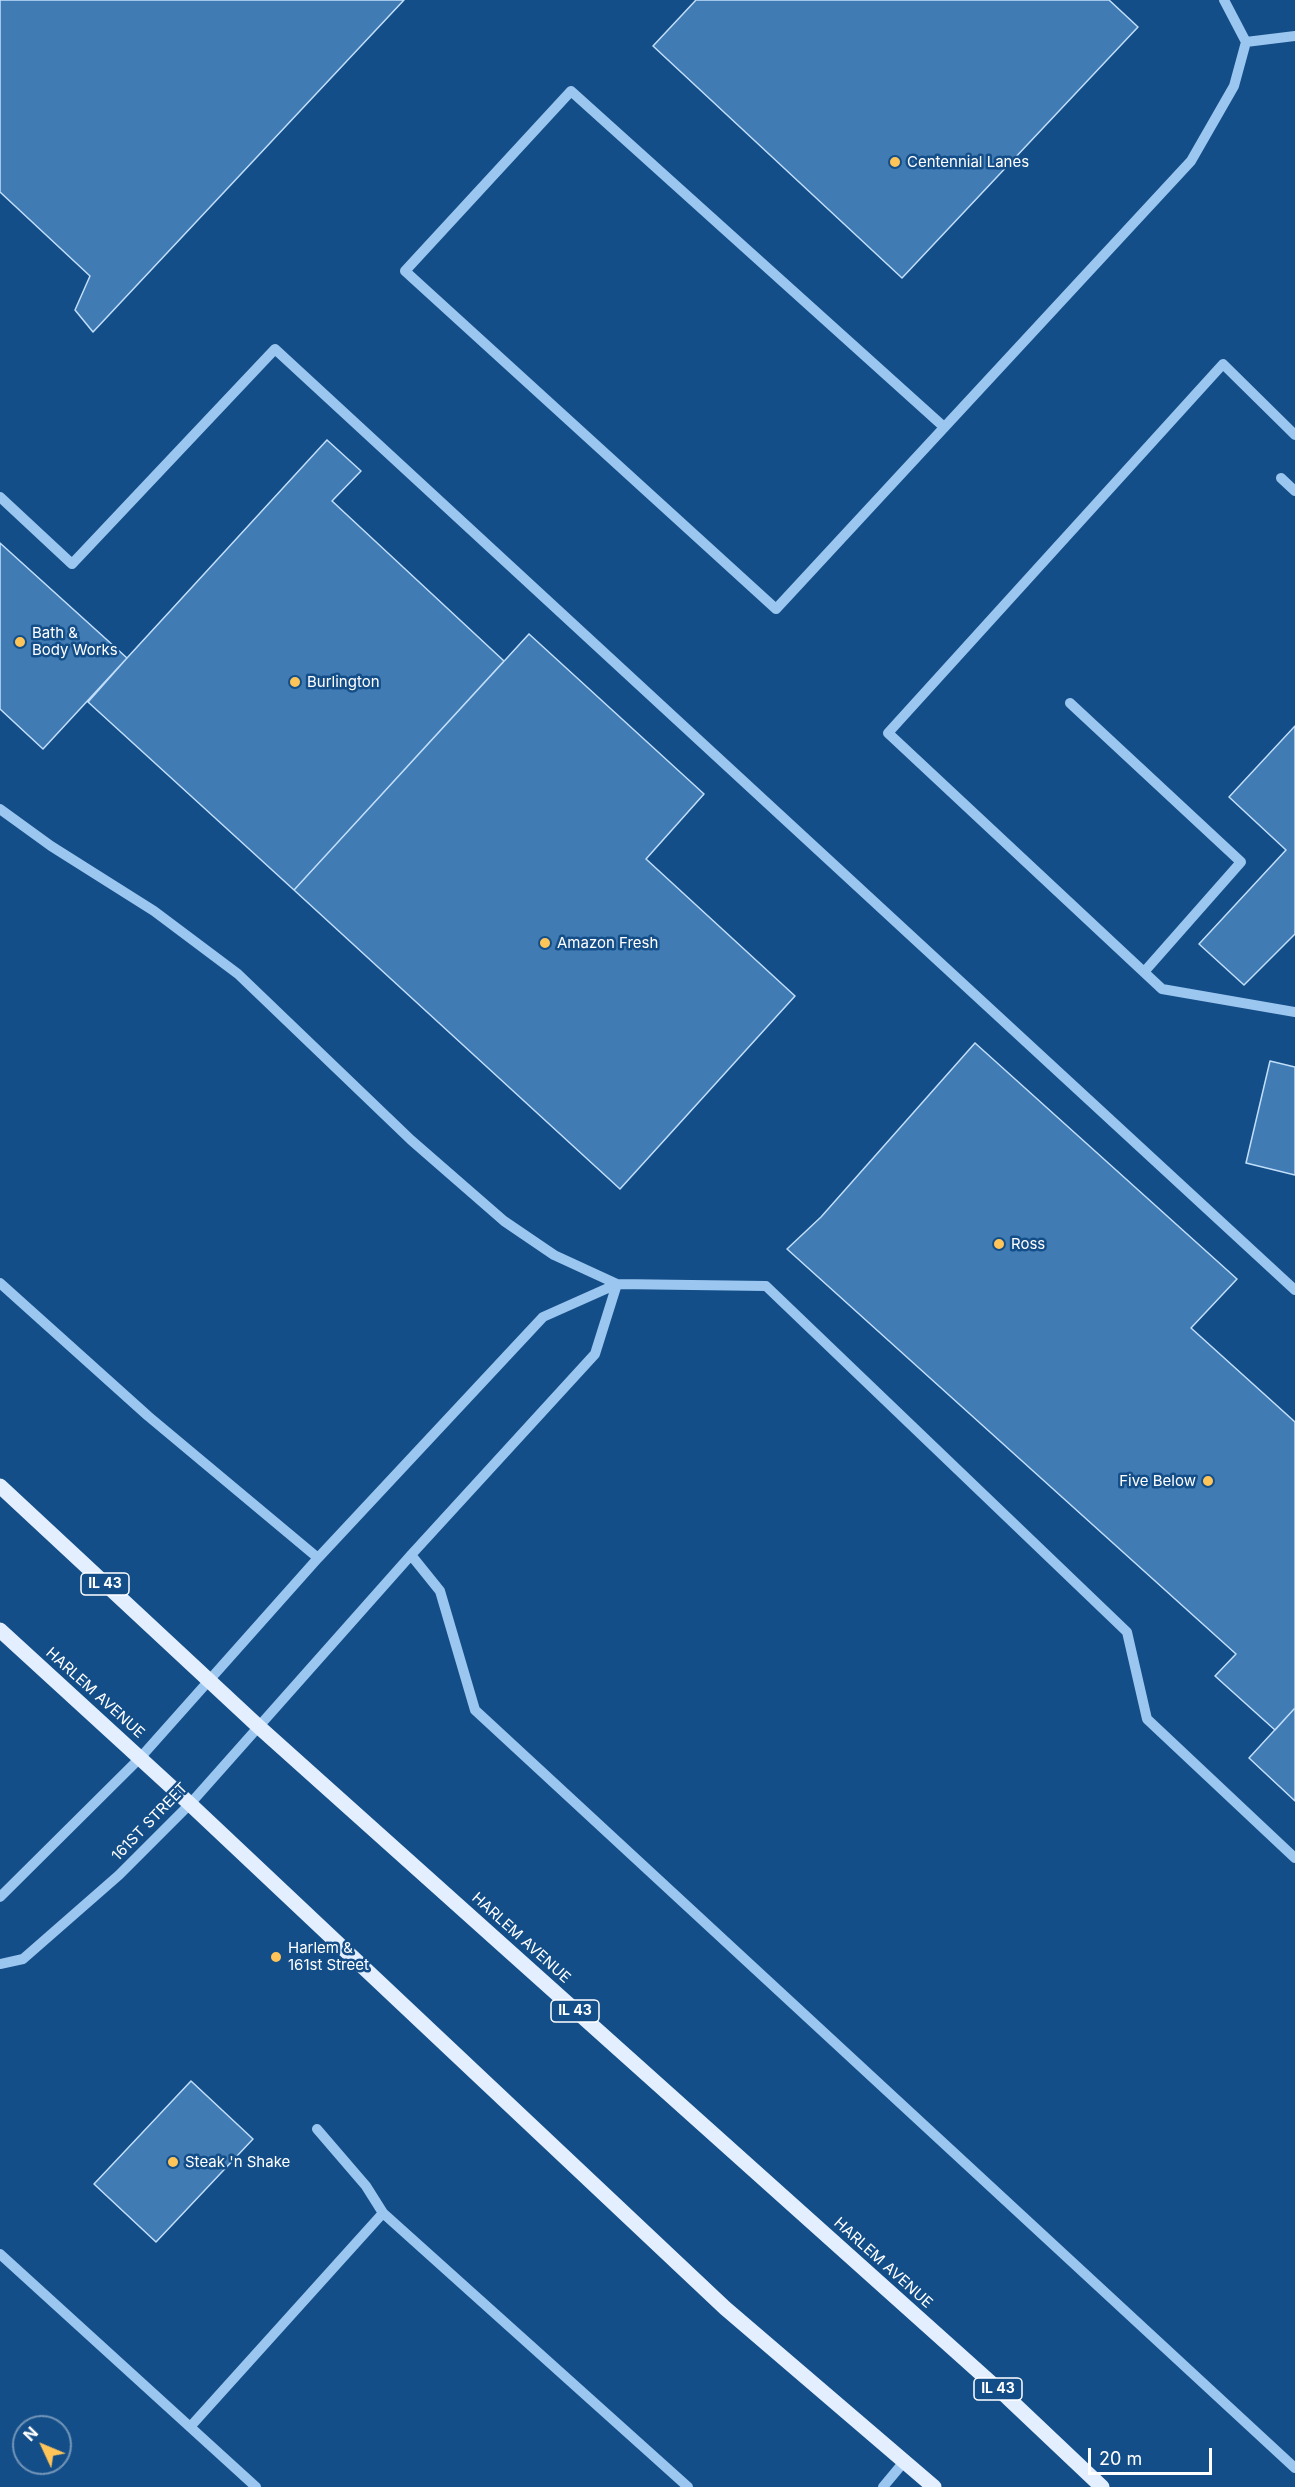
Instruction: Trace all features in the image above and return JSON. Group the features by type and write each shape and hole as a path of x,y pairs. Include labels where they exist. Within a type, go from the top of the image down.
{"main road":[{"name":"HARLEM AVENUE","path":"0,1486 209,1682 1008,2398 1102,2487"},
{"name":"HARLEM AVENUE","path":"0,1630 190,1804 724,2308 903,2463 934,2487"}],"lane":[{"path":"944,428 571,91 405,271 776,609 944,428 1191,161 1234,86 1246,42 1224,0"},
{"path":"1246,42 1295,36"},
{"path":"0,497 72,564 275,350 1295,1290"},
{"path":"1295,435 1223,364 888,733 1162,989 1295,1012"},
{"path":"1281,478 1295,491"},
{"path":"1070,703 1241,862 1144,972"},
{"path":"0,809 51,846 154,910 238,974 411,1140 504,1221 554,1255 617,1284 766,1286 1127,1632 1147,1719 1295,1858"},
{"path":"0,1283 148,1416 318,1558"},
{"path":"0,1897 140,1758 318,1558 543,1317 617,1284"},
{"name":"161ST STREET","path":"0,1964 23,1959 119,1875 190,1804 411,1555 595,1354 617,1284"},
{"path":"411,1555 440,1591 476,1710 1295,2468"},
{"path":"317,2129 366,2186 383,2213 688,2487"},
{"path":"190,2427 383,2213"},
{"path":"0,2254 256,2487"},
{"path":"884,2487 903,2463"}],"building":[{"path":"0,0 404,0 93,332 75,310 90,276 0,192"},
{"name":"Centennial Lanes","path":"696,0 1109,0 1138,27 902,278 653,46"},
{"name":"Burlington","path":"327,440 361,471 332,501 504,661 294,890 88,702"},
{"path":"0,543 127,658 43,749 0,709"},
{"name":"Amazon Fresh","path":"529,634 704,794 646,859 795,996 620,1189 294,890"},
{"path":"1295,726 1295,934 1244,985 1199,944 1286,850 1229,797"},
{"path":"975,1043 1237,1279 1191,1328 1295,1422 1295,1708 1275,1730 1215,1676 1236,1654 787,1249 821,1217"},
{"path":"1270,1061 1295,1067 1295,1175 1246,1163"},
{"path":"1295,1708 1295,1801 1249,1758"},
{"name":"Steak 'n Shake","path":"191,2081 253,2139 156,2242 94,2184"}],"place":[{"name":"Centennial Lanes","path":"895,162"},
{"name":"Bath & Body Works","path":"20,642"},
{"name":"Burlington","path":"295,682"},
{"name":"Amazon Fresh","path":"545,943"},
{"name":"Ross","path":"999,1244"},
{"name":"Five Below","path":"1208,1481"},
{"name":"Harlem & 161st Street","path":"276,1957"},
{"name":"Steak 'n Shake","path":"173,2162"}]}
